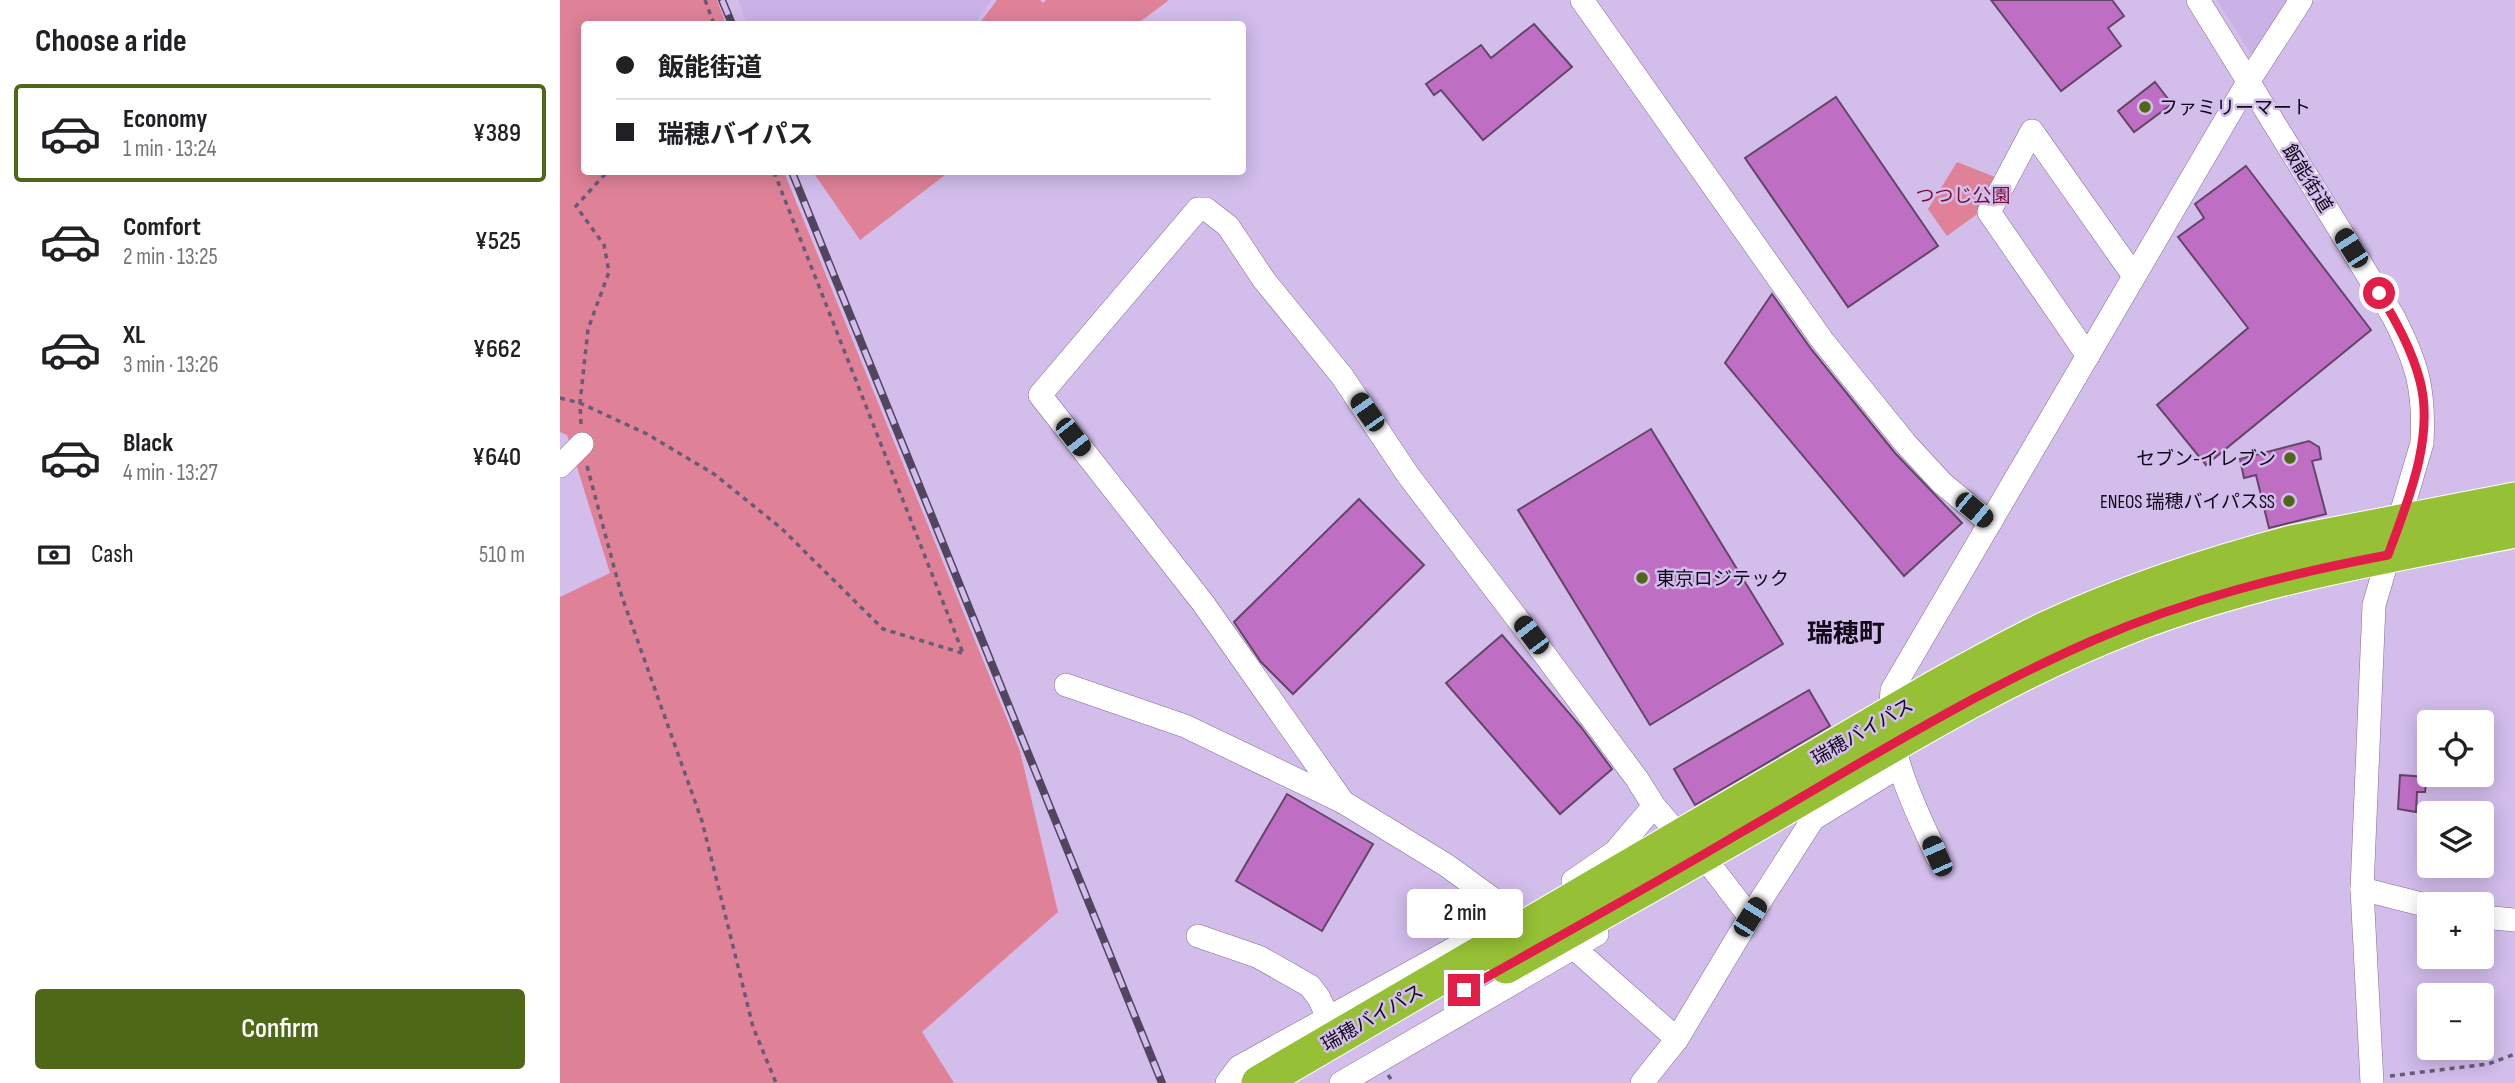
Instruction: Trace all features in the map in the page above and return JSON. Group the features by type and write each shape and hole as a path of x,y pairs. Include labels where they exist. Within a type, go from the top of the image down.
{"highway":[{"name":"瑞穂バイパス","path":"1303,1083 1412,1007 1680,836 1894,742 1945,682 2044,630 2143,589 2292,542 2515,500"},
{"name":"瑞穂バイパス","path":"1259,1083 1714,853 1932,721 2043,664 2128,626 2250,585 2515,530"}],"street":[{"path":"1582,0 1822,340 1906,444 1942,483 1990,523"},
{"name":"飯能街道","path":"2198,0 2393,316 2410,350 2421,383 2423,429 2417,464 2374,605 2362,889 2372,1081"},
{"path":"1937,856 1894,742 1892,690 2248,82 2301,0"},
{"path":"2088,356 1989,212 2032,131 2134,276"},
{"path":"1343,802 1203,603 1041,395 1198,209 1206,209 1228,226 1264,280 1342,376 1408,475 1553,665 1654,806 1680,836"},
{"path":"560,466 582,444"},
{"path":"1066,685 1185,726 1343,802 1446,865 1515,915"},
{"path":"1642,1083 1677,1040 1750,917 1813,819 1894,742"},
{"path":"1227,1083 1239,1067 1587,873 1615,852 1654,806"},
{"path":"1341,1083 1574,948 1714,853 1750,917"},
{"path":"2362,889 2417,903"},
{"path":"2494,918 2515,920"},
{"path":"1198,936 1259,957 1310,986 1328,1018"},
{"path":"1574,948 1677,1040"}],"path":[{"path":"705,0 713,21"},
{"path":"604,175 576,206 604,245 609,272 588,329 580,403 582,444 622,597 702,821 753,1027 776,1083"},
{"path":"560,398 580,403 647,434 714,474 781,528 883,629 963,653 775,175"},
{"path":"2372,1081 2488,1064 2515,1054"}],"shaded area":[{"path":"738,0 992,0 976,21 746,21"},
{"path":"2217,0 2291,0 2254,59"}],"green space":[{"path":"560,0 717,0 725,21 581,21 581,175 785,175 1020,751 1058,912 922,1032 954,1083 560,1083 560,597 610,573 567,435 560,432"},
{"path":"997,0 1040,0 1043,3 1046,0 1169,0 1141,21 981,21"},
{"name":"つつじ公園","path":"1957,162 1995,177 1980,212 1947,236 1928,209"},
{"path":"815,175 945,175 860,240"}],"building":[{"path":"1991,0 2112,0 2124,16 2108,28 2121,46 2061,91"},
{"path":"1534,24 1572,67 1483,140 1441,90 1434,95 1426,84 1481,45 1491,58"},
{"name":"ファミリーマート","path":"2155,82 2172,104 2134,132 2118,111"},
{"path":"1836,97 1938,246 1848,307 1745,158"},
{"path":"2246,166 2371,330 2206,465 2157,405 2248,328 2178,237 2204,218 2195,204"},
{"path":"1772,294 1811,349 1895,453 1962,523 1904,576 1725,363"},
{"path":"1651,429 1783,644 1650,725 1518,510"},
{"path":"2309,441 2319,447 2321,459 2312,461 2326,514 2269,528 2256,475 2244,478 2240,459"},
{"path":"1359,499 1424,565 1293,694 1261,662 1234,622"},
{"path":"1502,635 1581,727 1612,769 1560,814 1446,683"},
{"path":"1809,690 1830,726 1695,805 1674,769"},
{"path":"2400,775 2417,776 2417,787 2426,787 2425,792 2417,792 2416,812 2398,809"},
{"path":"1287,794 1373,844 1322,931 1236,881"}],"railway":[{"path":"722,0 731,21"},
{"path":"793,175 1162,1083"}],"place":[{"name":"ファミリーマート","path":"2145,107"},
{"name":"セブン-イレブン","path":"2290,458"},
{"name":"ENEOS 瑞穂バイパスSS","path":"2289,501"},
{"name":"東京ロジテック","path":"1642,578"}],"district":[{"name":"瑞穂町","path":"1846,633"}],"route":[{"path":"1464,990 1721,845 1932,721 2094,640 2196,601 2239,588 2388,555 2417,464 2424,416 2421,383 2410,350 2379,293"}]}
